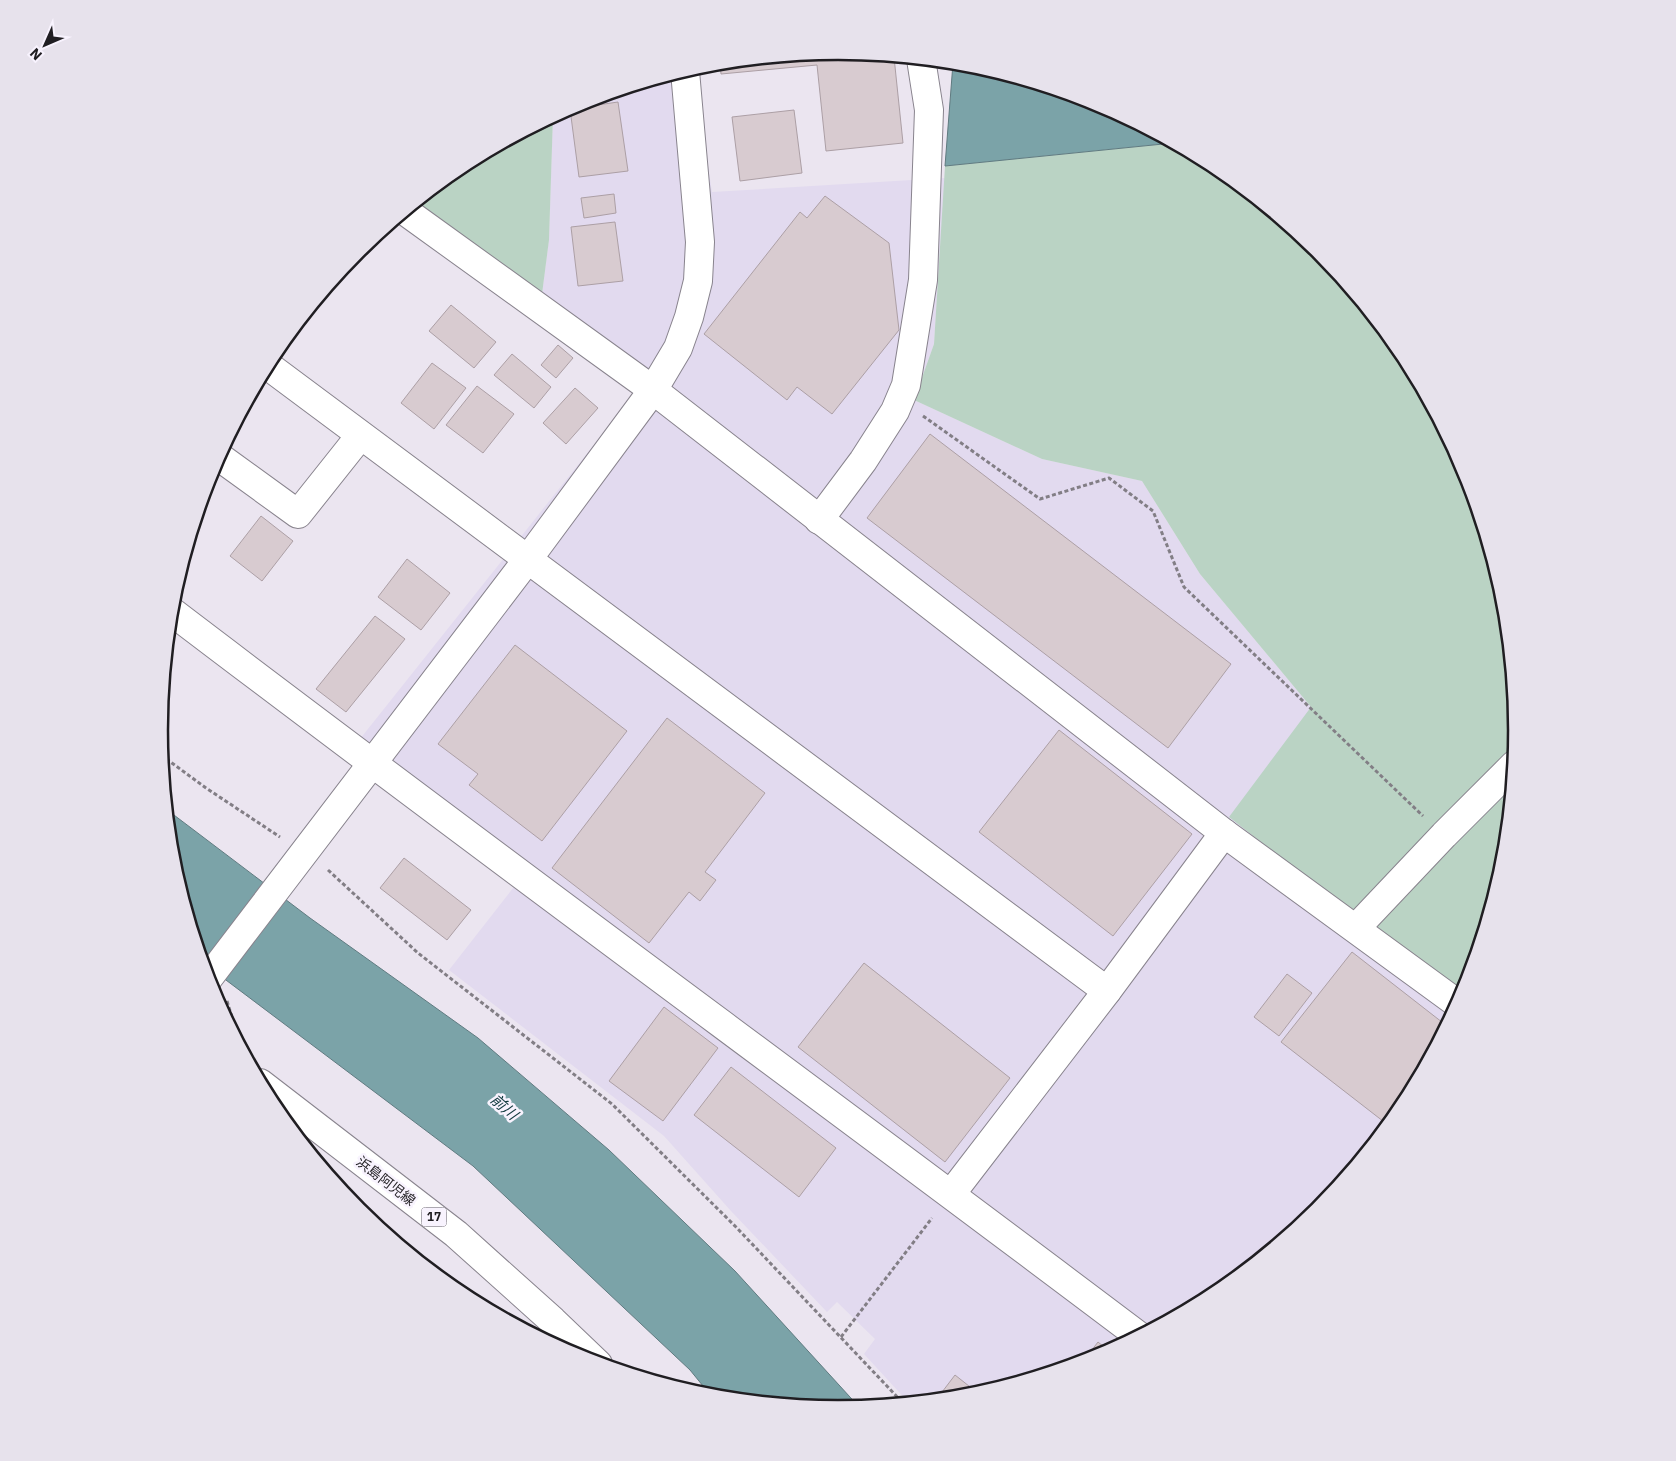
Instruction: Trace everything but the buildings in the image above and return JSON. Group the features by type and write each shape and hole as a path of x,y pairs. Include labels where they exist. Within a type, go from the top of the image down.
{"street":[{"path":"819,520 864,462 895,411 906,385 923,280 929,110 922,66"},
{"path":"213,972 528,559 653,390 678,348 690,317 698,281 700,242 686,78"},
{"path":"410,215 653,390 1224,833 1452,999"},
{"path":"279,360 360,436 1107,991"},
{"path":"225,461 298,514 360,436"},
{"path":"177,616 372,764 1134,1332"},
{"path":"1356,928 1507,772"},
{"path":"950,1194 1107,991 1224,833"},
{"name":"浜島阿児線","path":"273,1092 456,1234 585,1351"}],"path":[{"path":"900,400 1040,499 1109,478 1153,511 1184,587 1444,835"},
{"path":"169,761 303,853 418,953 612,1104 736,1228 898,1398"},
{"path":"840,1337 950,1194"}],"shaded area":[{"path":"694,76 712,192 945,178 934,344 914,400 1042,459 1142,481 1200,574 1311,707 1456,989 1419,1066 1396,1103 1370,1139 1312,1205 1280,1235 1211,1288 1135,1332 1095,1350 1054,1365 1012,1378 969,1388 904,1398 864,1354 875,1339 837,1302 827,1312 731,1211 664,1136 449,970 517,883 352,749 644,382 541,302 549,240 553,124 622,96"}],"green space":[{"path":"553,124 549,240 541,302 417,210 465,173"},
{"path":"1162,144 1211,173 1246,199 1280,226 1312,256 1370,322 1396,358 1419,395 1457,474 1473,515 1486,557 1503,643 1507,687 1507,774 1503,818 1496,861 1486,904 1473,946 1454,994 1229,817 1311,707 1200,574 1142,481 1042,459 914,400 934,344 945,166"}],"water":[{"path":"952,70 1012,83 1054,96 1095,111 1162,144 945,166"},
{"name":"前川","path":"173,814 310,918 478,1038 609,1150 735,1271 853,1401 794,1400 704,1387 690,1370 473,1166 212,970 190,904 180,861"}]}
